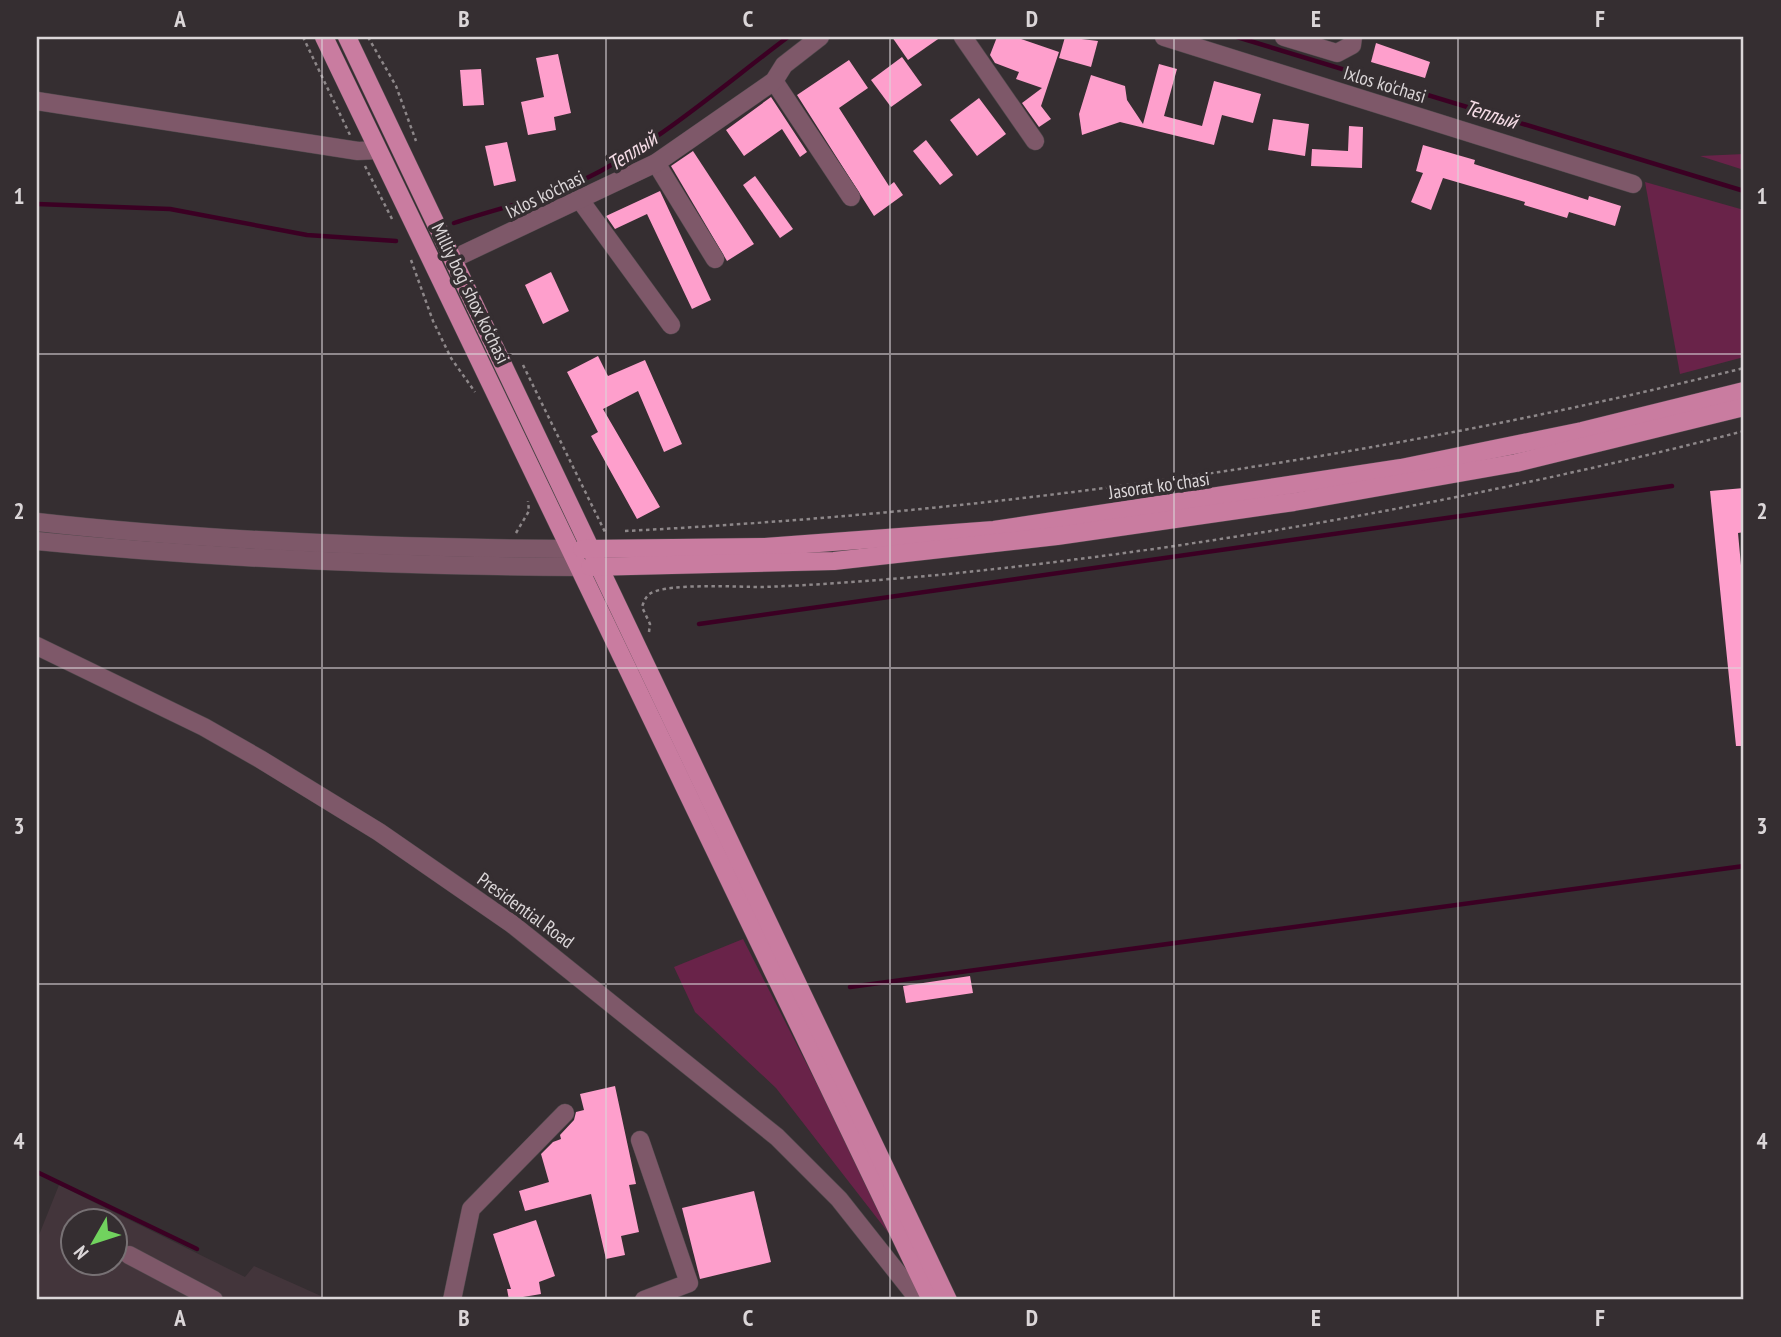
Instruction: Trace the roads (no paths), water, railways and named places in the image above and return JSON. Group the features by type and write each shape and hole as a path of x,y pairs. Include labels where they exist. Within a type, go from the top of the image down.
{"main road":[{"name":"Milliy bog‘ shox ko‘chasi","path":"324,37 580,567 921,1292 931,1300"},
{"name":"Milliy bog‘ shox ko‘chasi","path":"347,37 948,1300"},
{"name":"Jasorat koʻchasi","path":"571,549 765,547 936,536 1129,511 1401,468 1582,431 1744,391"},
{"name":"Jasorat koʻchasi","path":"580,567 834,561 1070,534 1294,502 1516,463 1744,407"}],"street":[{"name":"Ixlos ko'chasi","path":"453,259 656,163 774,80 784,65 820,37"},
{"path":"963,37 1035,141"},
{"name":"Ixlos ko'chasi","path":"1164,37 1633,184"},
{"path":"1284,37 1337,54 1352,45 1353,37"},
{"path":"774,80 851,197"},
{"path":"37,101 358,151 378,150"},
{"path":"656,163 715,259"},
{"path":"580,200 671,325"},
{"path":"37,522 144,534 450,549 571,549"},
{"path":"37,541 181,554 307,561 580,567"},
{"name":"Presidential Road","path":"37,646 204,727 271,765 379,832 512,924 777,1136 839,1199 921,1292"},
{"path":"452,1300 471,1209 565,1113"},
{"path":"640,1140 689,1283 644,1300"},
{"path":"130,1255 214,1300"}],"waterway":[{"name":"Теплый","path":"454,223 550,193 609,167 662,133 788,37"},
{"name":"Теплый","path":"1237,37 1744,191"},
{"name":"Теплый","path":"37,204 170,209 307,235 396,241"},
{"path":"699,624 1672,486"},
{"path":"850,987 1744,866"},
{"path":"37,1172 197,1249"}]}
